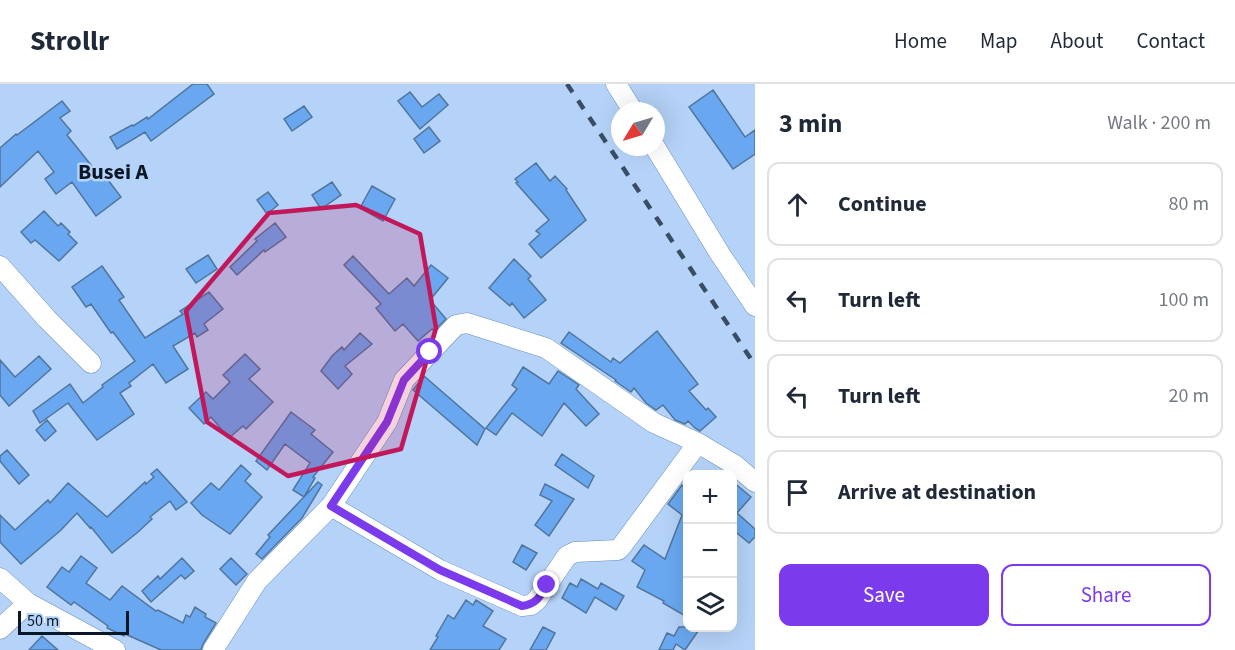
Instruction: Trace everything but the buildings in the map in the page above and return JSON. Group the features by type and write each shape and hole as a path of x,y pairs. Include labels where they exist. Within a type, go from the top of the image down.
{"street":[{"path":"616,84 627,102"},
{"path":"660,156 720,254 755,306"},
{"path":"0,266 47,319 91,363"},
{"path":"213,650 257,581 331,506 387,422 404,380 456,325 467,322 546,348 654,423 698,443 735,465 755,482"},
{"path":"331,506 440,570 522,606 531,605 537,600 567,556 575,552 618,550 698,443"},
{"path":"0,578 28,603 115,650"},
{"path":"0,629 28,603"}],"highlighted area":[{"path":"356,205 420,234 436,328 401,449 288,476 207,422 186,311 269,213"}],"railway":[{"path":"567,84 755,365"}],"district":[{"name":"Busei A","path":"113,172"}],"route":[{"path":"430,352 404,380 387,422 331,506 440,570 522,606 531,605 537,600 547,585"}]}
